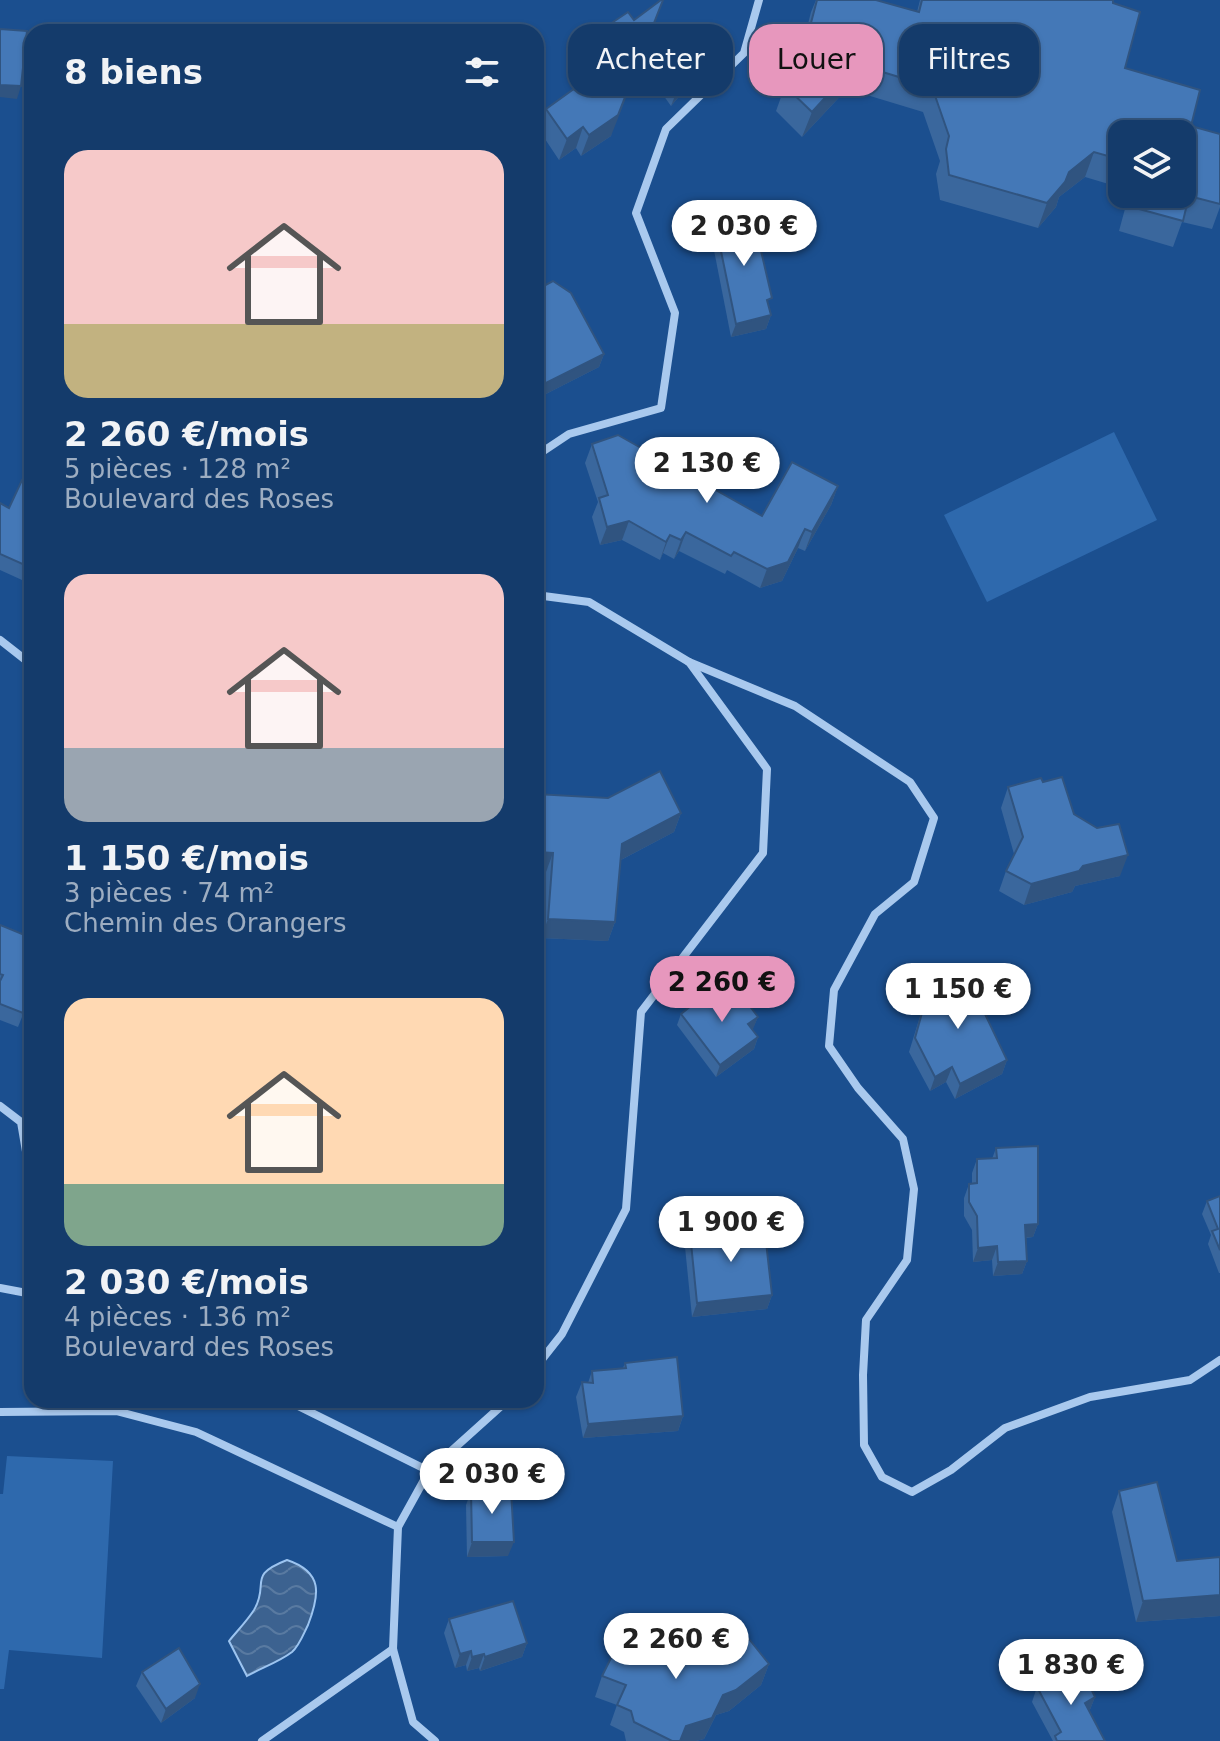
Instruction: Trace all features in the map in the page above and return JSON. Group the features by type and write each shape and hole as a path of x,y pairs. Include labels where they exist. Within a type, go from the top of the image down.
{"street":[{"path":"544,451 569,434 661,408 675,313 636,213 666,129 744,53 759,0"},
{"path":"544,596 589,602 689,662 795,706 910,782 934,818 914,882 875,914 834,990 829,1046 858,1088 903,1139 914,1189 907,1260 866,1320 864,1445 882,1477 912,1492 951,1470 1005,1428 1090,1397 1190,1380 1220,1360"},
{"path":"0,640 24,659"},
{"path":"544,1357 562,1334 626,1209 641,1012 763,853 767,769 689,662"},
{"path":"0,1106 21,1122 24,1140"},
{"path":"0,1288 24,1292"},
{"path":"302,1408 429,1471"},
{"path":"435,1741 413,1722 393,1649 398,1527 429,1471 499,1408"},
{"path":"0,1412 116,1411 196,1432 398,1527"},
{"path":"262,1741 393,1649"}],"shaded area":[{"path":"1114,432 1157,520 987,602 944,515"},
{"path":"7,1456 113,1461 102,1658 9,1650 4,1689 0,1689 0,1494 3,1494"}],"water":[{"path":"287,1560 299,1565 313,1578 316,1594 312,1614 292,1652 247,1676 229,1641 254,1610 263,1576"}],"building":[{"path":"663,0 654,24 610,24 628,12 634,20"},
{"path":"817,0 876,0 919,12 922,0 1113,0 1113,3 1140,12 1125,68 1200,90 1192,120 1108,120 1108,156 1094,152 1069,172 1065,182 1047,203 949,175 946,149 949,136 935,96 1039,96 1039,24 899,24 899,77 883,72 883,24 811,24"},
{"path":"0,29 24,31 21,86 0,85"},
{"path":"568,93 568,96 625,96 618,115 589,135 583,127 567,139 546,109"},
{"path":"795,96 827,96 812,112"},
{"path":"1196,127 1220,134 1220,204 1196,198"},
{"path":"1135,208 1186,208 1183,221"},
{"path":"752,212 772,298 767,300 771,315 736,324 715,222"},
{"path":"553,281 571,293 604,354 544,384 544,286"},
{"path":"618,435 762,516 792,462 838,486 812,532 805,529 788,562 767,569 734,552 731,556 686,532 681,540 670,535 666,542 629,521 607,527 599,498 608,495 592,444"},
{"path":"24,481 24,565 0,554 0,503 9,508"},
{"path":"660,771 681,813 622,844 615,922 548,919 553,853 544,852 544,794 608,798"},
{"path":"1062,777 1074,814 1097,828 1119,824 1128,855 1031,884 1006,871 1023,837 1008,787 1041,778 1043,782"},
{"path":"0,925 24,935 23,1013 0,1004 3,975 0,974"},
{"path":"955,978 990,986 984,1012 1007,1060 960,1084 952,1067 935,1077 915,1038 930,984 952,989"},
{"path":"736,988 758,1017 748,1024 758,1037 720,1065 681,1014 707,993 714,1003"},
{"path":"1038,1146 1038,1224 1025,1225 1027,1261 998,1262 997,1246 978,1248 977,1216 969,1202 969,1184 977,1183 977,1159 997,1158 996,1148"},
{"path":"1220,1196 1220,1250 1212,1231 1218,1229 1207,1201"},
{"path":"764,1224 772,1295 697,1303 690,1233"},
{"path":"677,1357 683,1416 588,1424 582,1382 593,1383 592,1371 626,1368 625,1363"},
{"path":"1157,1482 1177,1561 1220,1557 1220,1595 1143,1601 1119,1491"},
{"path":"511,1490 514,1542 472,1542 471,1491"},
{"path":"513,1601 527,1643 485,1657 484,1654 472,1657 471,1651 460,1654 449,1619"},
{"path":"656,1631 672,1639 690,1658 720,1660 749,1639 769,1664 736,1690 723,1695 712,1718 686,1726 680,1741 672,1741 634,1722 631,1711 617,1705 626,1685 602,1676 623,1640 638,1632"},
{"path":"179,1648 200,1684 166,1709 142,1672"},
{"path":"1081,1667 1095,1697 1085,1703 1105,1741 1057,1741 1055,1736 1061,1732 1037,1687"}]}
